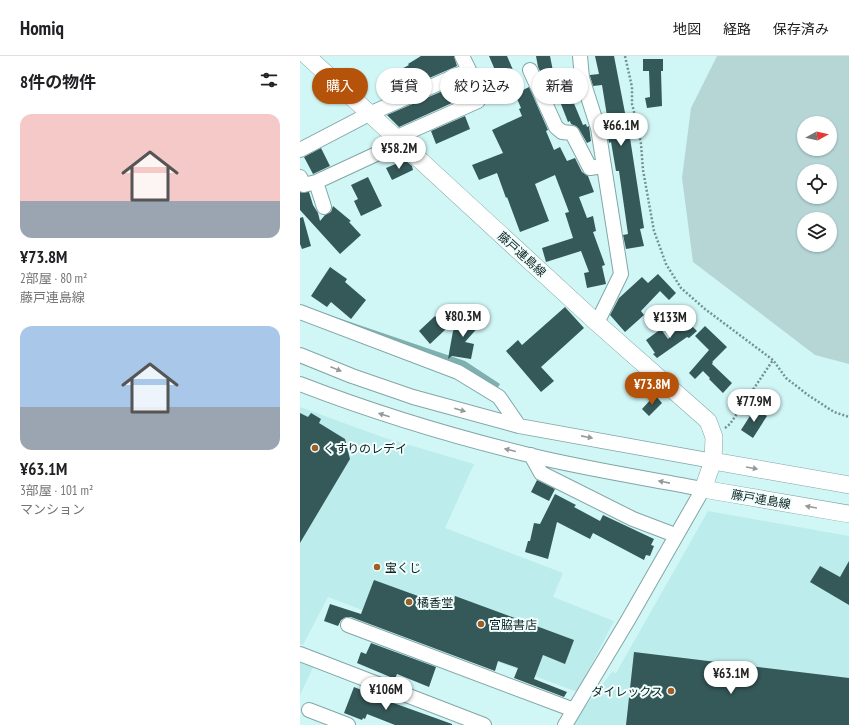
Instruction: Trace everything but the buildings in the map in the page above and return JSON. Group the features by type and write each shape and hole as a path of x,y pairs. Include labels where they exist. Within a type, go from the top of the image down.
{"main road":[{"name":"藤戸連島線","path":"307,56 597,323 708,421 714,436 713,461 703,489 849,514"},
{"path":"713,461 849,485"}],"street":[{"path":"300,150 369,114 469,70 462,56"},
{"path":"580,56 582,78 598,128 621,274 597,323"},
{"path":"530,70 556,127 562,132 572,133 590,168 603,166"},
{"path":"300,177 304,185 316,182 472,104"},
{"path":"316,182 324,207"},
{"path":"300,312 458,372 499,397 519,426"},
{"path":"300,355 352,376 413,397 519,426 713,461"},
{"path":"300,384 388,416 451,435 531,455 703,489 675,535 628,620 565,725"},
{"path":"531,455 541,473 633,519 675,535"},
{"path":"348,625 574,710"},
{"path":"300,654 484,725"},
{"path":"309,710 348,725"}],"path":[{"path":"625,56 632,87 632,104 640,138 643,170 654,231 666,264 681,288 705,309 773,360 786,378 834,412 849,417"},
{"path":"719,432 730,424 773,360"}],"shaded area":[{"path":"717,56 849,56 849,364 815,355 693,262 682,178 691,108"},
{"path":"300,305 465,361 500,384 497,389 463,366 300,311"},
{"path":"300,407 382,437 474,464 445,528 563,573 553,597 614,621 577,692 328,597 303,645 300,644"},
{"path":"708,511 849,536 849,725 571,725 612,672 616,673"},
{"path":"300,658 315,663 300,695"}],"place":[{"name":"くすりのレデイ","path":"315,448"},
{"name":"宝くじ","path":"377,567"},
{"name":"橘香堂","path":"409,602"},
{"name":"宮脇書店","path":"481,624"},
{"name":"ダイレックス","path":"671,691"}]}
